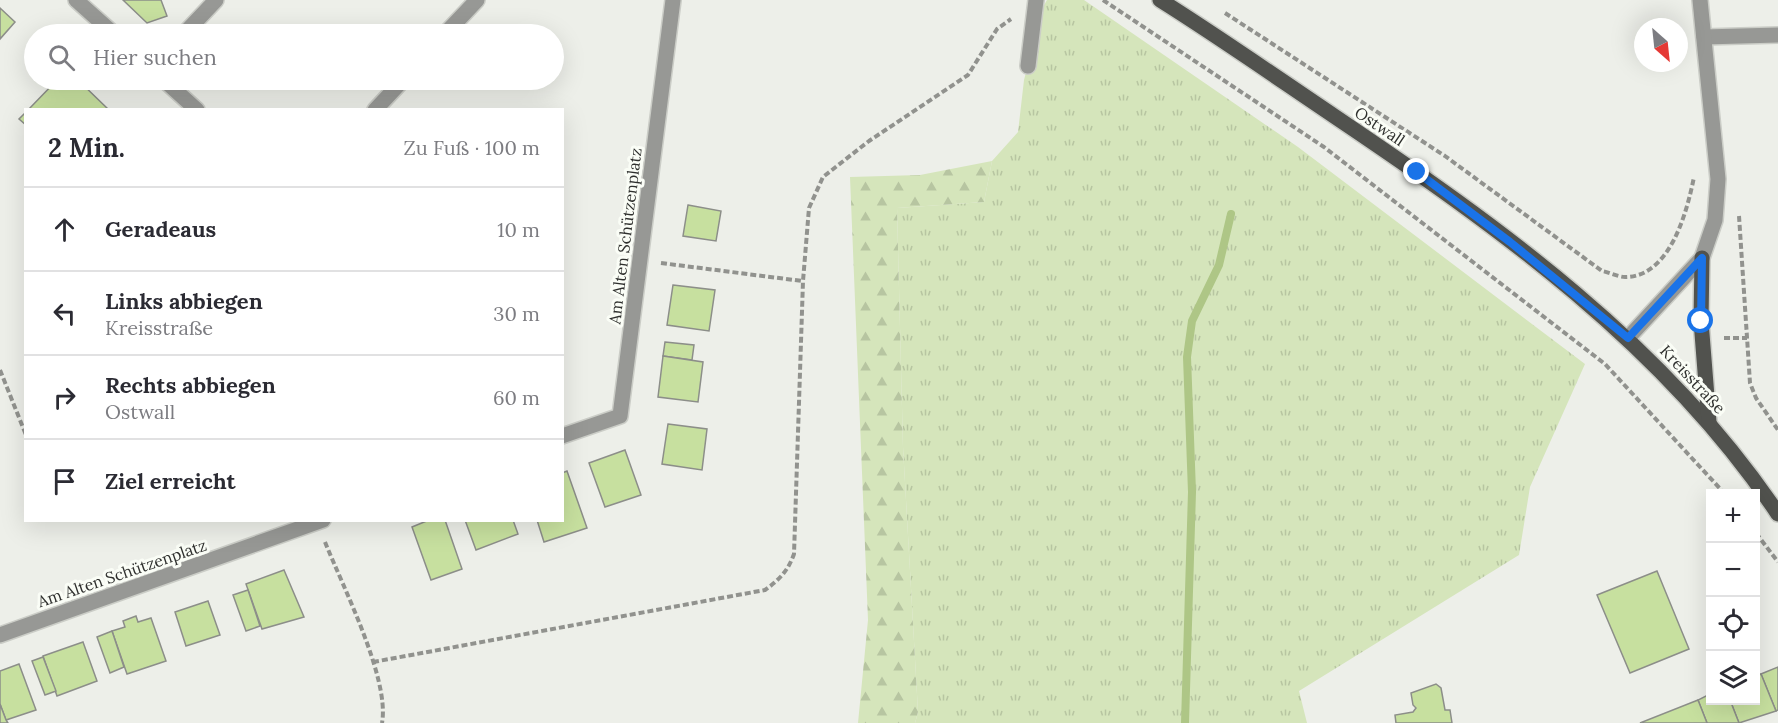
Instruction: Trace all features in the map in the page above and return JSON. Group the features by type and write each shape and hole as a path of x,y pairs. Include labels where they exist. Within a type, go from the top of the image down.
{"main road":[{"name":"Ostwall","path":"1160,0 1417,172 1510,242 1628,338"},
{"path":"1702,258 1701,321 1709,422"},
{"name":"Kreisstraße","path":"1628,338 1709,422 1756,480 1778,514"}],"street":[{"path":"76,0 103,24"},
{"path":"193,24 216,0"},
{"path":"454,24 477,0"},
{"name":"Am Alten Schützenplatz","path":"564,435 620,416 673,0"},
{"path":"1628,338 1702,258 1715,220 1718,179 1700,0"},
{"path":"1028,66 1035,4"},
{"path":"1704,37 1778,35"},
{"path":"175,90 195,108"},
{"path":"377,108 394,90"},
{"name":"Am Alten Schützenplatz","path":"0,634 317,522"}],"path":[{"path":"1102,0 1324,147 1605,364 1720,489"},
{"path":"373,662 765,590 779,580 790,565 794,554 803,281 809,208 823,177 869,141 968,75 997,29 1035,4"},
{"path":"1221,11 1445,156 1602,271 1624,277 1641,272 1649,269 1669,249 1689,203 1696,172"},
{"path":"1739,210 1750,383 1756,398 1778,430"},
{"path":"640,260 803,281"},
{"path":"0,370 24,430"},
{"path":"320,522 373,662 384,709 382,723"},
{"path":"1760,539 1778,562"}],"green space":[{"path":"1047,0 1084,0 1298,147 1585,364 1530,487 1519,555 1299,691 1307,723 915,723 918,712 903,447 897,208 984,202 992,161 1018,132 1024,80 1043,7"},
{"path":"992,161 984,202 897,208 903,447 918,712 915,723 858,723 868,620 850,177 920,175"}],"building":[{"path":"123,0 161,0 167,16 147,23"},
{"path":"0,8 15,22 0,39"},
{"path":"47,90 88,90 107,108 30,108"},
{"path":"24,114 24,123 19,119"},
{"path":"688,205 721,211 716,241 683,236"},
{"path":"673,285 715,290 709,331 667,325"},
{"path":"665,342 694,345 692,360 663,356"},
{"path":"663,356 703,362 698,402 658,397"},
{"path":"668,424 707,429 702,470 662,464"},
{"path":"625,450 641,495 605,507 589,463"},
{"path":"567,471 587,528 544,542 538,522 564,522 564,472"},
{"path":"424,522 446,522 462,569 431,580 412,527"},
{"path":"466,522 514,522 518,534 476,550"},
{"path":"284,570 304,617 262,629 246,584"},
{"path":"1657,571 1689,649 1630,673 1597,595"},
{"path":"248,590 260,626 246,631 233,595"},
{"path":"208,601 220,635 186,646 175,612"},
{"path":"136,616 138,622 151,618 166,661 127,674 112,631 125,627 123,621"},
{"path":"112,631 124,667 110,673 97,637"},
{"path":"83,642 97,681 57,696 43,656"},
{"path":"43,657 56,691 45,695 32,661"},
{"path":"19,664 36,710 6,720 0,704 0,671"},
{"path":"1778,667 1778,710 1776,711 1761,674"},
{"path":"1760,674 1776,711 1739,723 1732,705 1760,705"},
{"path":"1436,684 1441,688 1445,710 1450,710 1452,723 1396,723 1395,715 1413,712 1416,708 1413,705 1411,693"},
{"path":"1706,696 1706,705 1732,705 1739,723 1707,723 1698,700"},
{"path":"1698,700 1707,723 1640,723"},
{"path":"0,704 6,720 8,723 0,723"}],"waterway":[{"path":"1185,723 1192,492 1187,357 1192,321 1219,265 1231,214"}],"route":[{"path":"1417,172 1510,242 1628,338 1702,258 1701,321"}]}
